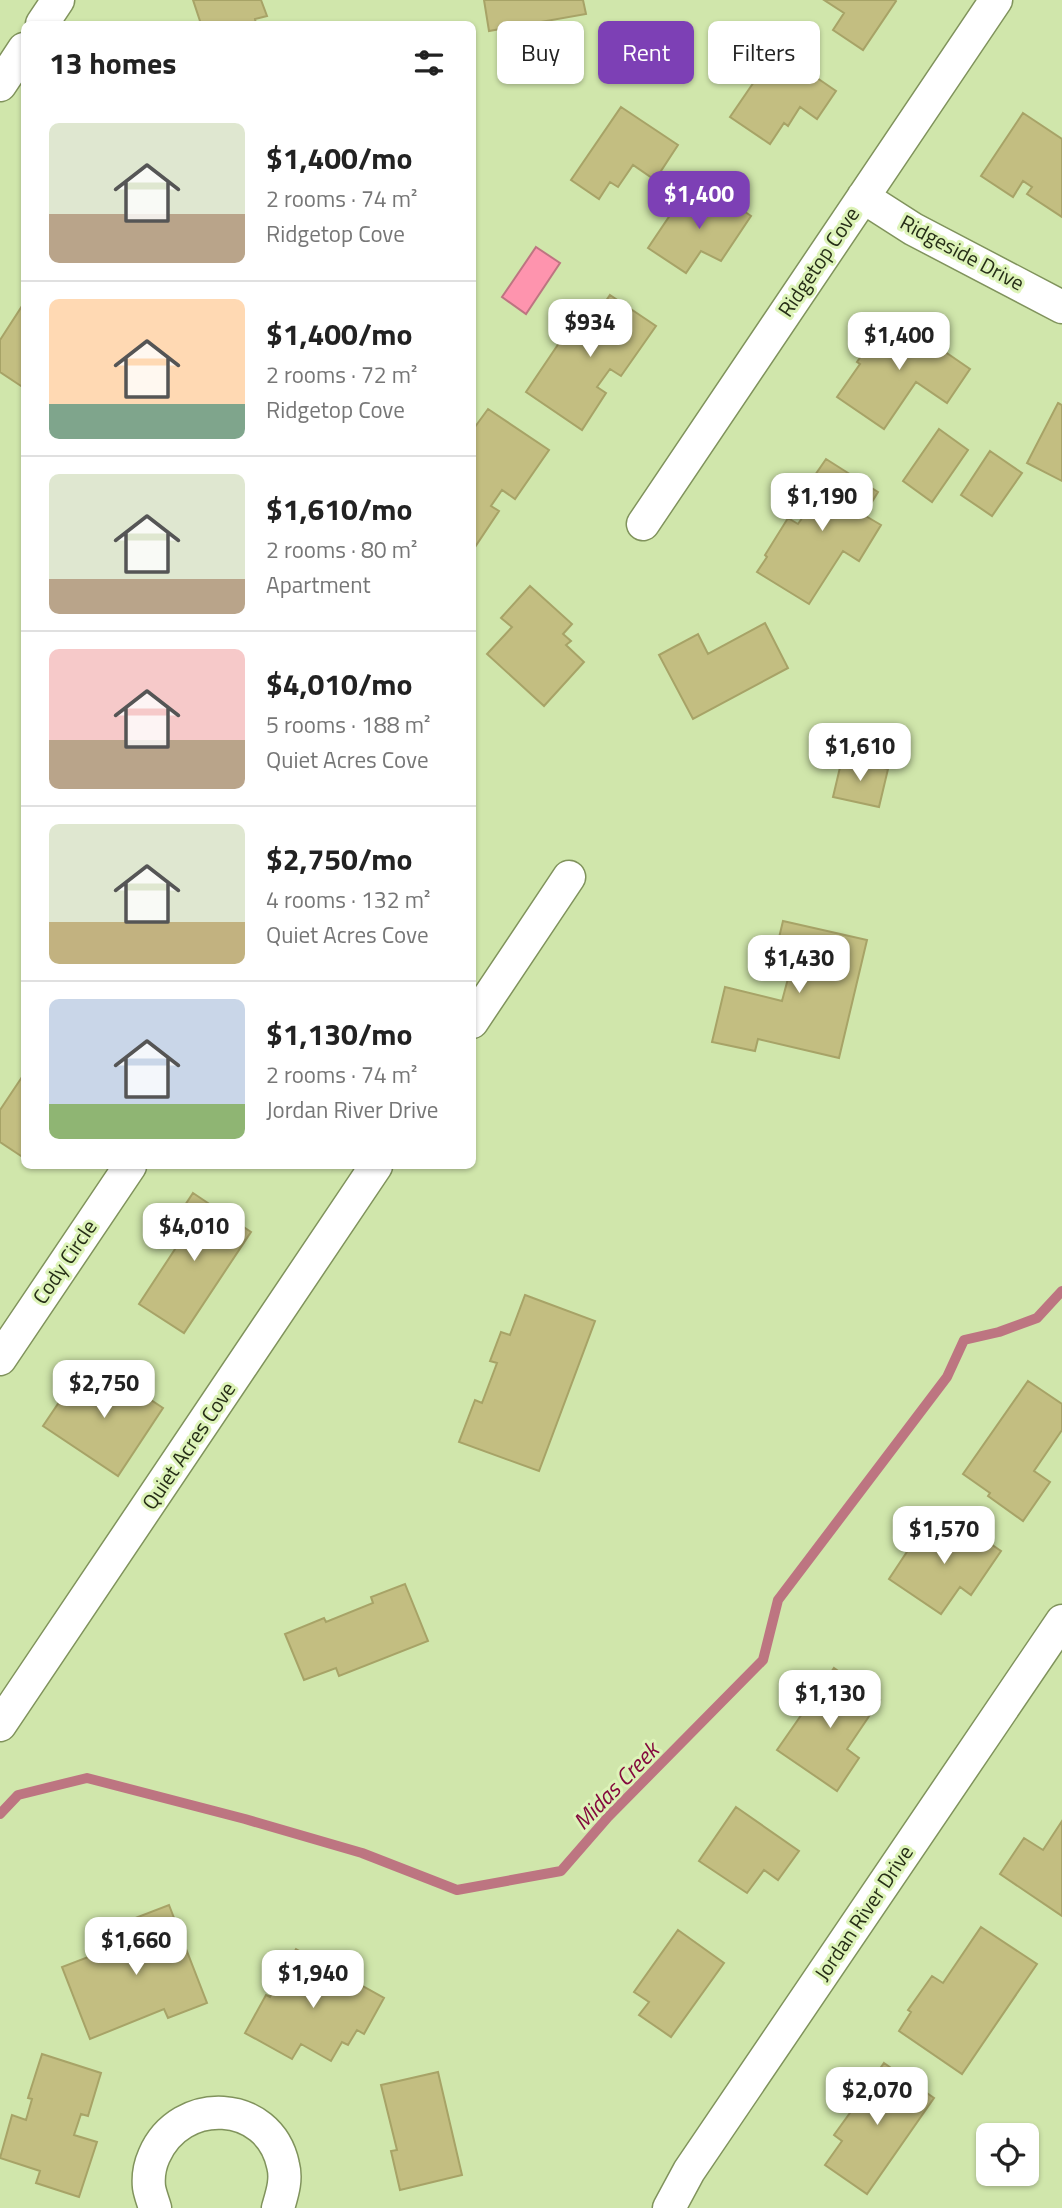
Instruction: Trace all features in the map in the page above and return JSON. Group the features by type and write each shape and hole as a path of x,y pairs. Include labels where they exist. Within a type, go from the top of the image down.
{"street":[{"path":"44,21 58,0"},
{"name":"Ridgetop Cove","path":"643,524 996,0"},
{"path":"0,85 21,54"},
{"name":"Ridgeside Drive","path":"863,197 913,229 1062,307"},
{"path":"476,1015 569,877"},
{"name":"Cody Circle","path":"0,1359 128,1169"},
{"name":"Quiet Acres Cove","path":"0,1725 374,1169"},
{"name":"Jordan River Drive","path":"669,2208 696,2160 1062,1621"},
{"path":"155,2208 149,2188 150,2165 160,2143 175,2126 195,2115 218,2112 241,2116 260,2127 275,2145 284,2166 284,2188 278,2208"}],"shaded area":[{"path":"536,247 560,263 526,314 502,297"}],"building":[{"path":"193,0 261,0 267,16 255,21 200,21"},
{"path":"484,0 583,0 586,14 546,21 497,21 497,30 489,31"},
{"path":"824,0 896,1 863,50 833,30 844,13"},
{"path":"820,80 836,91 817,119 800,107 788,126 784,123 770,144 730,117 753,84 820,84"},
{"path":"621,107 678,145 655,180 633,165 618,187 610,182 599,199 571,180"},
{"path":"1023,113 1062,139 1062,217 1027,194 1032,187 1023,181 1013,197 981,176"},
{"path":"685,193 709,209 719,194 751,216 721,261 701,251 686,273 648,248"},
{"path":"610,295 656,326 621,376 610,369 597,387 606,393 582,430 526,392 586,303 599,311"},
{"path":"21,308 21,386 0,372 0,340"},
{"path":"890,314 970,369 947,403 916,382 884,429 837,397"},
{"path":"1058,403 1062,405 1062,481 1027,463"},
{"path":"488,409 549,450 515,499 502,490 491,506 499,511 476,546 476,426"},
{"path":"939,429 968,450 932,502 903,481"},
{"path":"990,451 1022,473 992,516 961,495"},
{"path":"826,459 878,492 864,515 881,525 859,561 843,551 809,604 757,572 788,518 798,524 807,511 803,509 813,493 809,490 813,483 811,481"},
{"path":"530,586 572,624 563,634 571,641 566,645 584,662 544,706 487,654 512,627 501,618"},
{"path":"765,623 788,668 693,719 659,655 698,634 708,654"},
{"path":"842,759 888,769 879,807 833,797"},
{"path":"783,921 867,940 839,1058 758,1039 755,1051 712,1042 725,987 782,1001 790,971 772,967"},
{"path":"21,1078 21,1156 0,1142 0,1110"},
{"path":"193,1193 251,1232 184,1333 139,1304 181,1240 168,1231"},
{"path":"525,1295 595,1321 539,1471 459,1442 475,1400 482,1403 497,1363 490,1361 501,1332 510,1335"},
{"path":"97,1364 163,1408 118,1476 43,1426 66,1392 75,1398"},
{"path":"1028,1381 1062,1404 1062,1430 1034,1471 1050,1482 1023,1521 963,1474"},
{"path":"926,1523 953,1540 963,1525 1001,1551 971,1595 960,1587 941,1614 889,1579"},
{"path":"405,1584 428,1641 339,1676 336,1668 304,1680 285,1634 324,1618 326,1622 373,1603 371,1597"},
{"path":"834,1668 880,1700 847,1749 859,1758 837,1791 777,1750"},
{"path":"736,1807 799,1851 778,1880 764,1870 747,1893 699,1861"},
{"path":"1062,1821 1062,1916 1000,1874 1024,1838 1043,1850"},
{"path":"169,1905 207,2003 168,2018 164,2009 90,2039 62,1967 138,1938 130,1920"},
{"path":"981,1927 1037,1964 962,2074 899,2031 911,2012 908,2010 932,1976 943,1983"},
{"path":"678,1930 724,1963 671,2037 639,2015 649,2002 634,1992"},
{"path":"296,1949 384,1998 364,2034 357,2030 348,2045 342,2042 331,2061 301,2044 292,2059 245,2033 266,1995 270,1997"},
{"path":"42,2054 101,2073 88,2116 81,2114 74,2135 97,2142 79,2197 36,2183 40,2171 0,2158 12,2115 26,2120 32,2099 28,2098"},
{"path":"884,2063 934,2098 867,2194 825,2165 842,2141 834,2135 852,2110 848,2108 869,2078 872,2080"},
{"path":"438,2072 462,2175 400,2190 391,2151 397,2150 381,2085"}],"waterway":[{"name":"Midas Creek","path":"0,1814 18,1795 87,1778 362,1853 457,1890 561,1871 608,1817 763,1660 778,1600 947,1377 964,1340 999,1332 1037,1318 1062,1291"}]}
